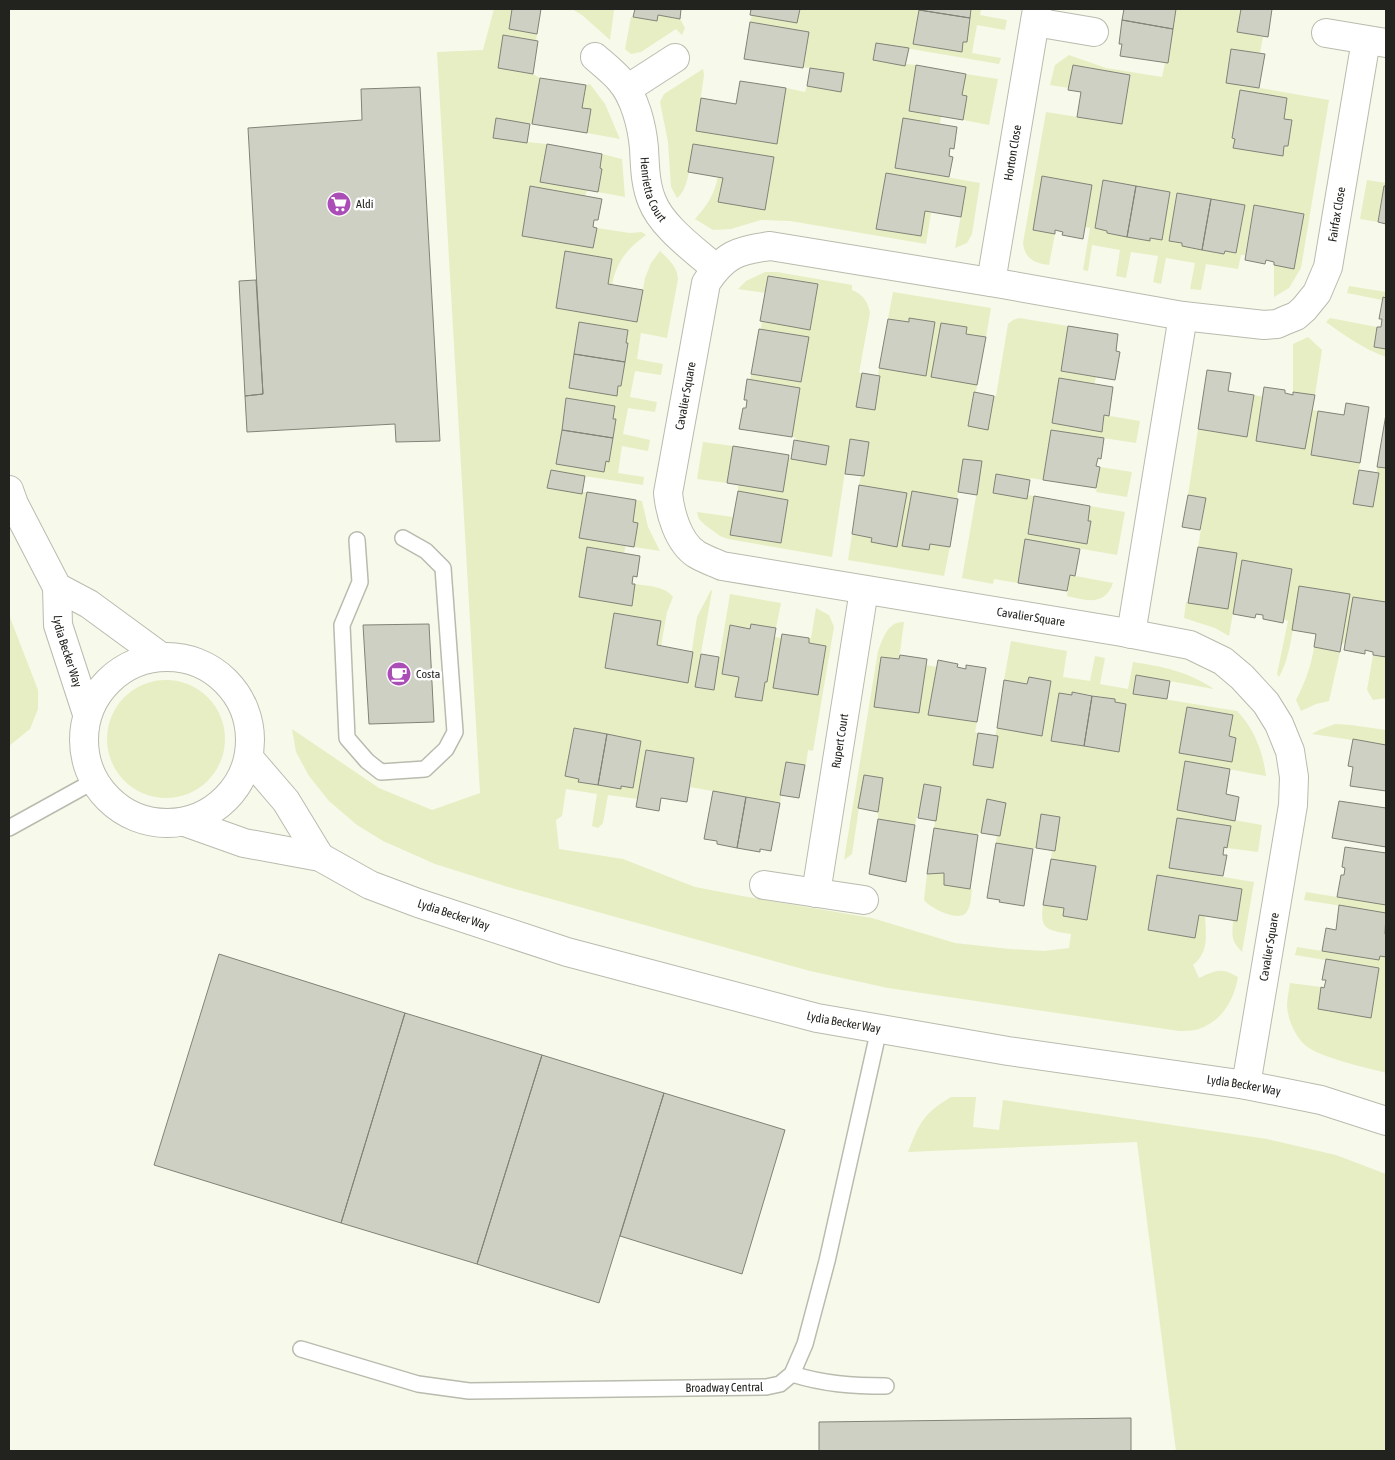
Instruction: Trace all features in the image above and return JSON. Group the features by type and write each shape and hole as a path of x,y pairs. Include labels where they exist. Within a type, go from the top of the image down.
{"street":[{"name":"Horton Close","path":"991,282 1036,16 1094,32"},
{"name":"Fairfax Close","path":"1233,322 1264,325 1276,324 1296,316 1317,293 1328,267 1376,42 1326,33"},
{"name":"Henrietta Court","path":"595,57 627,89 642,134 647,188 652,202 668,226 715,268"},
{"path":"627,89 675,58"},
{"name":"Cavalier Square","path":"1233,322 1183,316 770,246 741,251 726,259 715,268 706,283 668,493 671,512 680,533 695,553 722,566 1190,645 1223,662 1242,677 1266,703 1279,724 1290,750 1294,777 1293,805 1246,1085"},
{"path":"1131,634 1183,316"},
{"name":"Lydia Becker Way","path":"9,490 14,504 57,587 58,625 88,714"},
{"name":"Lydia Becker Way","path":"57,587 89,604 160,656"},
{"name":"Rupert Court","path":"816,893 864,590"},
{"path":"160,656 178,656 195,660 214,670 229,684 241,701 248,720 251,739 249,758 240,780 226,799 207,814 185,822 158,823 133,816 111,802 94,781 85,760 83,737 88,714 98,692 115,674 136,662 160,656"},
{"name":"Lydia Becker Way","path":"249,758 286,802 320,857"},
{"name":"Lydia Becker Way","path":"185,822 244,843 320,857 370,885 418,903 567,952 817,1018 1008,1051 1246,1085 1321,1100 1386,1121"},
{"path":"764,885 864,900"}],"lane":[{"path":"357,540 360,582 342,625 347,738 367,761 381,772 425,769 446,749 454,732 443,568 426,551 403,538"},
{"path":"9,828 94,781"},
{"path":"879,1028 827,1261 805,1344 792,1374 817,1382 848,1386 886,1386"},
{"name":"Broadway Central","path":"301,1349 418,1384 468,1391 766,1387 780,1384 792,1374"}],"green space":[{"path":"494,9 512,9 509,29 537,34 536,41 504,35 498,68 533,74 540,78 532,124 496,118 493,138 547,144 540,182 587,190 585,196 530,187 522,236 593,248 597,228 630,233 642,232 646,235 624,256 616,269 612,285 608,284 612,259 565,251 556,308 637,322 645,278 651,263 660,251 676,270 678,279 667,338 641,333 637,359 663,364 661,375 635,371 630,397 657,402 655,412 628,408 623,434 650,440 648,451 622,446 618,473 644,477 643,485 551,471 548,488 582,494 582,492 587,492 626,545 624,553 587,548 579,597 632,606 635,584 661,589 670,593 673,597 667,612 661,646 657,645 661,621 614,613 605,668 687,683 697,617 711,590 695,687 714,690 730,594 781,603 776,628 751,624 750,629 730,625 722,673 739,677 762,701 775,637 782,638 773,688 818,695 826,646 809,643 816,608 829,615 834,627 813,751 808,750 806,765 786,762 780,803 690,787 694,758 646,750 638,799 608,795 603,823 598,828 592,826 597,794 566,789 562,816 556,820 559,849 623,859 695,887 872,918 955,943 1044,951 1069,948 1071,934 1051,930 1044,925 1043,905 1064,908 1063,916 1087,920 1096,866 1051,859 1052,851 1055,850 1060,817 1041,814 1036,848 1033,849 996,843 997,835 1000,835 1005,803 987,800 981,833 979,832 978,835 934,828 941,787 925,784 915,825 878,819 883,778 864,775 852,854 844,860 878,651 890,627 898,622 904,622 899,659 881,657 875,707 919,713 926,665 937,667 928,714 977,722 975,732 978,733 973,765 992,768 997,728 1042,735 1051,681 1029,677 1027,684 1004,680 1011,641 1067,651 1063,677 1090,681 1095,656 1105,658 1100,684 1128,689 1133,662 1165,668 1185,674 1214,689 1136,675 1133,694 1237,711 1257,741 1263,758 1266,776 1185,761 1177,810 1262,825 1258,852 1227,848 1231,826 1177,818 1170,868 1254,882 1242,952 1234,941 1232,931 1233,921 1237,921 1242,889 1157,875 1148,930 1195,938 1199,915 1205,916 1206,937 1204,949 1202,955 1193,965 1199,978 1218,971 1227,972 1238,977 1226,1009 1214,1021 1192,1031 1179,1031 888,988 810,971 508,887 435,864 383,841 357,825 329,801 309,776 296,752 292,729 379,788 432,810 480,793 437,52 483,50","holes":["579,322 628,344 621,386 618,386 617,395 569,388","566,398 615,406 613,419 616,420 609,462 606,461 604,471 557,464","1073,692 1115,699 1115,702 1126,704 1119,752 1051,741 1059,693 1072,695","1187,708 1232,715 1229,736 1236,738 1232,762 1179,753","574,728 641,741 633,788 621,786 621,789 578,782 579,779 566,776"]},
{"path":"572,9 614,10 610,40 582,15"},
{"path":"800,9 919,9 913,44 966,42 971,9 981,9 980,15 1007,20 1005,30 977,25 972,53 1001,58 999,64 876,43 873,60 905,66 906,64 916,65 909,111 941,116 940,124 903,118 895,168 980,183 972,234 967,243 955,248 966,187 886,173 876,229 921,236 925,211 931,213 926,244 790,221 761,220 731,229 713,230 695,219 709,200 718,177 723,178 719,202 765,210 774,157 693,144 685,188 677,198 671,187 668,142 660,102 664,94 703,69 704,75 696,131 777,144 786,88 805,92 807,86 841,92 844,74 803,67 750,22 752,15 797,23"},
{"path":"1176,9 1241,9 1237,32 1263,37 1260,53 1231,49 1226,82 1329,100 1301,268 1289,288 1274,297 1274,265 1294,269 1254,206 1245,255 1241,255 1238,269 1206,264 1201,290 1190,289 1195,263 1166,258 1161,284 1153,282 1158,256 1131,252 1126,278 1116,276 1120,250 1092,245 1088,271 1083,270 1090,228 1085,227 1092,185 1043,176 1033,230 1055,234 1049,265 1031,259 1026,253 1023,243 1046,112 1122,124 1130,75 1073,65 1069,88 1050,85 1055,65 1069,55 1106,68 1162,77 1165,63 1168,63","holes":["1240,90 1287,98 1284,119 1283,156 1234,148 1235,139 1232,138","1103,180 1170,192 1162,240 1150,238 1149,241 1107,233 1107,231 1095,228","1178,193 1245,205 1236,253 1225,251 1224,254 1182,246 1182,243 1169,241"]},
{"path":"658,15 680,19 685,28 682,35 676,29 641,52 631,54 625,49 631,17 657,21"},
{"path":"966,74 998,79 989,125 963,120 967,96 962,95"},
{"path":"590,84 605,104 620,139 587,133 591,109 582,108 586,85"},
{"path":"602,154 622,159 625,197 598,192 602,169 600,168"},
{"path":"1367,180 1386,183 1378,222 1360,219"},
{"path":"765,272 777,272 852,285 852,290 864,299 870,313 859,373 862,373 857,407 875,410 880,377 878,376 879,368 926,376 935,322 910,318 909,322 888,319 893,292 991,308 986,337 966,334 967,327 941,323 932,377 977,385 976,393 973,393 968,426 988,429 994,396 996,396 1008,324 1019,318 1068,326 1061,371 1096,377 1094,385 1059,379 1052,423 1102,432 1104,415 1140,421 1136,443 1051,430 1043,480 1031,478 1030,480 996,474 993,493 1027,499 1028,495 1034,496 1028,534 1087,544 1091,522 1088,521 1090,506 1125,512 1117,555 1025,539 1018,583 994,579 993,584 962,578 982,462 963,459 957,499 902,546 928,550 930,544 950,547 944,576 848,560 852,534 872,538 872,542 897,546 907,493 859,485 861,476 864,476 869,443 850,439 832,557 728,539 720,536 705,525 699,519 697,512 733,517 731,535 781,543 788,500 738,491 738,485 788,458 826,464 829,446 796,440 796,438 792,437 800,388 750,380 751,374 801,382 808,337 761,329 762,321 810,329 818,285 768,276 765,293 738,289 746,281"},
{"path":"1349,286 1386,292 1386,298 1383,297 1382,300 1347,293"},
{"path":"1330,318 1377,327 1374,347 1386,349 1386,357 1362,346 1340,332 1326,322"},
{"path":"1308,337 1322,350 1315,395 1293,392 1293,344"},
{"path":"1254,395 1263,397 1256,441 1305,449 1312,410 1318,411 1311,454 1360,463 1353,504 1373,507 1379,473 1377,472 1377,467 1386,468 1386,602 1354,597 1345,644 1341,643 1349,594 1299,586 1290,646 1279,677 1277,674 1288,621 1283,619 1242,561 1229,636 1215,628 1184,618 1186,602 1228,609 1237,554 1198,547 1206,498 1188,495 1198,429 1247,437"},
{"path":"703,442 733,446 727,483 697,479"},
{"path":"1100,467 1132,472 1127,497 1096,492"},
{"path":"636,500 642,501 648,527 660,551 634,547 638,523 633,522"},
{"path":"1070,575 1113,583 1105,596 1100,599 1081,599 1067,596"},
{"path":"9,615 38,690 38,709 30,729 9,746"},
{"path":"1314,647 1340,652 1329,701 1316,704 1301,711 1296,700 1307,674"},
{"path":"1373,655 1386,657 1386,698 1373,700 1367,690"},
{"path":"166,680 189,684 208,697 221,716 225,739 221,762 208,781 189,794 166,798 143,794 124,781 111,762 107,739 111,716 124,697 143,684"},
{"path":"1335,724 1386,730 1386,745 1312,734"},
{"path":"944,873 945,885 972,889 969,908 962,915 957,916 944,913 932,907 924,900 927,874"},
{"path":"1306,892 1386,905 1386,913 1304,900"},
{"path":"1297,947 1379,960 1380,956 1386,957 1386,1073 1332,1058 1312,1050 1301,1041 1295,1032 1287,1006 1290,983 1321,987 1318,1009 1371,1018 1379,969 1295,955"},
{"path":"951,1097 976,1097 973,1127 999,1130 1003,1100 1267,1139 1336,1155 1386,1174 1386,1451 1176,1451 1137,1142 908,1152 919,1126 928,1114"}],"building":[{"path":"512,9 541,9 537,34 509,29"},
{"path":"635,9 681,9 680,19 658,15 657,21 633,17"},
{"path":"751,9 800,9 797,23 750,15"},
{"path":"919,9 971,9 970,18"},
{"path":"1124,9 1176,9 1173,29 1122,20"},
{"path":"1241,9 1272,9 1268,37 1237,32"},
{"path":"919,10 970,18 967,42 963,42 962,52 913,44"},
{"path":"1122,20 1173,29 1168,63 1120,56 1122,44 1119,44"},
{"path":"750,22 809,32 803,68 744,59"},
{"path":"503,35 538,41 533,74 498,68"},
{"path":"876,43 909,48 905,66 873,60"},
{"path":"1231,49 1265,54 1259,88 1226,83"},
{"path":"916,65 966,74 962,95 967,96 963,120 909,111"},
{"path":"1073,65 1130,75 1122,124 1077,117 1081,92 1068,90"},
{"path":"810,68 844,73 841,92 807,86"},
{"path":"540,78 586,85 582,108 591,109 587,133 532,124"},
{"path":"740,81 786,88 777,144 696,131 701,98 736,104"},
{"name":"Aldi","path":"420,87 440,441 396,442 395,424 247,432 245,396 263,394 248,128 362,120 361,89"},
{"path":"1240,90 1287,98 1284,119 1292,120 1288,146 1284,146 1283,156 1233,148 1235,139 1232,138"},
{"path":"496,118 530,124 527,143 493,138"},
{"path":"903,118 957,127 954,149 950,148 949,156 953,157 949,177 895,168"},
{"path":"547,144 602,154 600,168 602,169 598,192 540,182"},
{"path":"693,144 774,157 765,210 718,202 723,178 688,172"},
{"path":"886,173 966,187 961,217 925,211 921,236 876,229"},
{"path":"1042,176 1092,185 1083,239 1062,235 1063,232 1055,230 1055,234 1033,230"},
{"path":"1103,180 1136,186 1127,237 1107,233 1107,231 1095,228"},
{"path":"530,186 602,199 598,220 594,220 593,227 597,228 593,248 522,236"},
{"path":"1136,186 1170,192 1162,240 1150,238 1150,241 1127,237"},
{"path":"1384,186 1386,186 1386,224 1378,222"},
{"path":"1177,193 1211,199 1202,250 1169,241"},
{"path":"1211,199 1245,205 1236,253 1225,251 1224,254 1202,250"},
{"path":"1254,205 1304,214 1294,269 1274,265 1274,262 1266,260 1265,264 1245,260"},
{"path":"565,251 612,259 608,284 643,290 637,322 556,308"},
{"path":"768,276 818,284 810,330 760,321"},
{"path":"256,280 263,394 245,396 239,281"},
{"path":"1383,297 1386,298 1386,349 1374,347 1377,327 1381,327 1382,319 1379,319"},
{"path":"909,318 935,322 926,376 879,368 888,319 909,322"},
{"path":"579,322 628,330 625,362 574,354"},
{"path":"941,323 967,327 966,334 986,337 977,385 931,377"},
{"path":"1068,326 1118,334 1116,351 1120,352 1115,380 1061,371"},
{"path":"759,329 809,337 801,382 751,374"},
{"path":"574,354 625,362 621,386 618,386 617,396 569,388"},
{"path":"1207,370 1231,373 1228,391 1254,395 1247,437 1198,429"},
{"path":"862,373 880,376 875,410 856,407"},
{"path":"1059,378 1113,387 1109,416 1104,415 1102,432 1052,423"},
{"path":"747,379 800,388 792,437 739,429 743,408 746,408 747,400 744,400"},
{"path":"1264,387 1285,390 1285,393 1293,395 1293,392 1315,395 1305,449 1256,441"},
{"path":"974,392 994,396 988,430 968,426"},
{"path":"566,398 615,406 613,419 616,419 613,438 562,430"},
{"path":"1346,403 1369,407 1360,463 1311,455 1318,411 1344,415"},
{"path":"1386,414 1386,468 1377,467"},
{"path":"562,430 613,438 609,462 606,461 604,472 556,464"},
{"path":"1051,430 1104,438 1101,459 1098,458 1096,466 1100,467 1096,488 1043,480"},
{"path":"850,439 869,442 864,476 845,474"},
{"path":"794,440 829,446 826,465 791,459"},
{"path":"733,446 789,455 783,492 727,483"},
{"path":"963,459 982,461 977,495 958,492"},
{"path":"551,470 585,476 582,494 547,488"},
{"path":"1359,470 1379,473 1373,507 1353,504"},
{"path":"996,474 1030,480 1027,499 993,493"},
{"path":"859,485 907,493 897,547 871,542 872,538 852,534"},
{"path":"738,491 788,500 781,543 730,535"},
{"path":"912,491 958,499 950,547 930,544 929,550 902,546"},
{"path":"587,492 636,500 633,522 638,523 634,547 579,538"},
{"path":"1188,495 1206,498 1200,530 1182,527"},
{"path":"1034,496 1090,506 1088,521 1091,521 1087,544 1028,534"},
{"path":"1025,539 1080,549 1075,576 1070,575 1067,591 1018,583"},
{"path":"587,547 640,556 637,577 633,576 632,584 635,584 632,606 579,597"},
{"path":"1198,547 1237,553 1228,609 1188,603"},
{"path":"1242,560 1292,569 1283,623 1263,619 1263,615 1256,614 1255,618 1233,614"},
{"path":"1299,586 1350,594 1340,652 1314,647 1316,634 1292,630"},
{"path":"1353,597 1386,602 1386,657 1373,655 1373,652 1365,650 1365,654 1344,650"},
{"path":"614,613 661,621 657,645 693,652 688,683 605,668"},
{"name":"Costa","path":"429,624 434,722 369,724 363,625"},
{"path":"751,624 776,628 762,701 735,697 739,677 722,674 730,625 750,629"},
{"path":"782,634 809,638 809,643 826,646 818,695 773,688"},
{"path":"701,654 719,657 714,690 695,687"},
{"path":"900,655 927,659 919,713 874,707 881,657 899,659"},
{"path":"938,660 958,664 957,667 966,669 966,665 986,668 977,722 928,715"},
{"path":"1136,675 1170,681 1167,699 1133,694"},
{"path":"1029,677 1051,681 1042,736 997,728 1004,680 1027,684"},
{"path":"1072,692 1092,696 1084,746 1051,741 1059,693 1072,695"},
{"path":"1092,696 1115,699 1115,702 1126,704 1119,752 1084,746"},
{"path":"1187,707 1233,715 1229,736 1236,738 1232,762 1179,753"},
{"path":"574,728 607,734 598,785 578,782 579,779 565,776"},
{"path":"978,733 998,736 993,768 973,765"},
{"path":"607,734 641,741 633,788 621,786 621,789 598,785"},
{"path":"1353,739 1386,745 1386,791 1350,786 1353,767 1348,766"},
{"path":"646,750 694,758 687,802 661,798 659,811 636,807"},
{"path":"1185,761 1230,769 1226,794 1239,797 1235,821 1177,810"},
{"path":"786,762 805,765 799,798 780,795"},
{"path":"864,775 883,778 878,812 858,808"},
{"path":"924,784 941,787 936,821 918,818"},
{"path":"713,791 746,797 737,848 704,839"},
{"path":"746,797 780,803 771,851 760,849 760,852 737,848"},
{"path":"987,799 1006,803 1000,836 981,833"},
{"path":"1339,801 1386,808 1386,847 1332,838"},
{"path":"1041,814 1060,817 1055,851 1036,848"},
{"path":"1177,818 1231,826 1227,848 1224,847 1223,855 1227,855 1223,876 1169,868"},
{"path":"878,819 915,825 906,882 869,874"},
{"path":"934,828 978,835 970,889 944,885 944,873 927,874"},
{"path":"996,843 1033,849 1024,906 987,898"},
{"path":"1345,847 1386,853 1386,905 1337,897 1341,875 1344,875 1345,868 1342,867"},
{"path":"1051,859 1096,866 1087,920 1063,916 1064,908 1043,905"},
{"path":"1157,875 1242,889 1237,921 1199,915 1195,938 1148,930"},
{"path":"1339,905 1386,913 1386,957 1380,956 1379,960 1322,951 1326,928 1336,930"},
{"path":"219,954 405,1013 341,1223 154,1165"},
{"path":"1326,959 1379,968 1371,1018 1318,1009 1321,987 1324,988 1326,980 1322,980"},
{"path":"405,1013 542,1055 477,1264 341,1223"},
{"path":"542,1055 664,1093 599,1303 477,1264"},
{"path":"664,1093 785,1130 742,1274 620,1236"},
{"path":"1131,1418 1131,1451 819,1451 819,1422"}],"place":[{"name":"Aldi","path":"339,204"},
{"name":"Costa","path":"399,674"}]}
